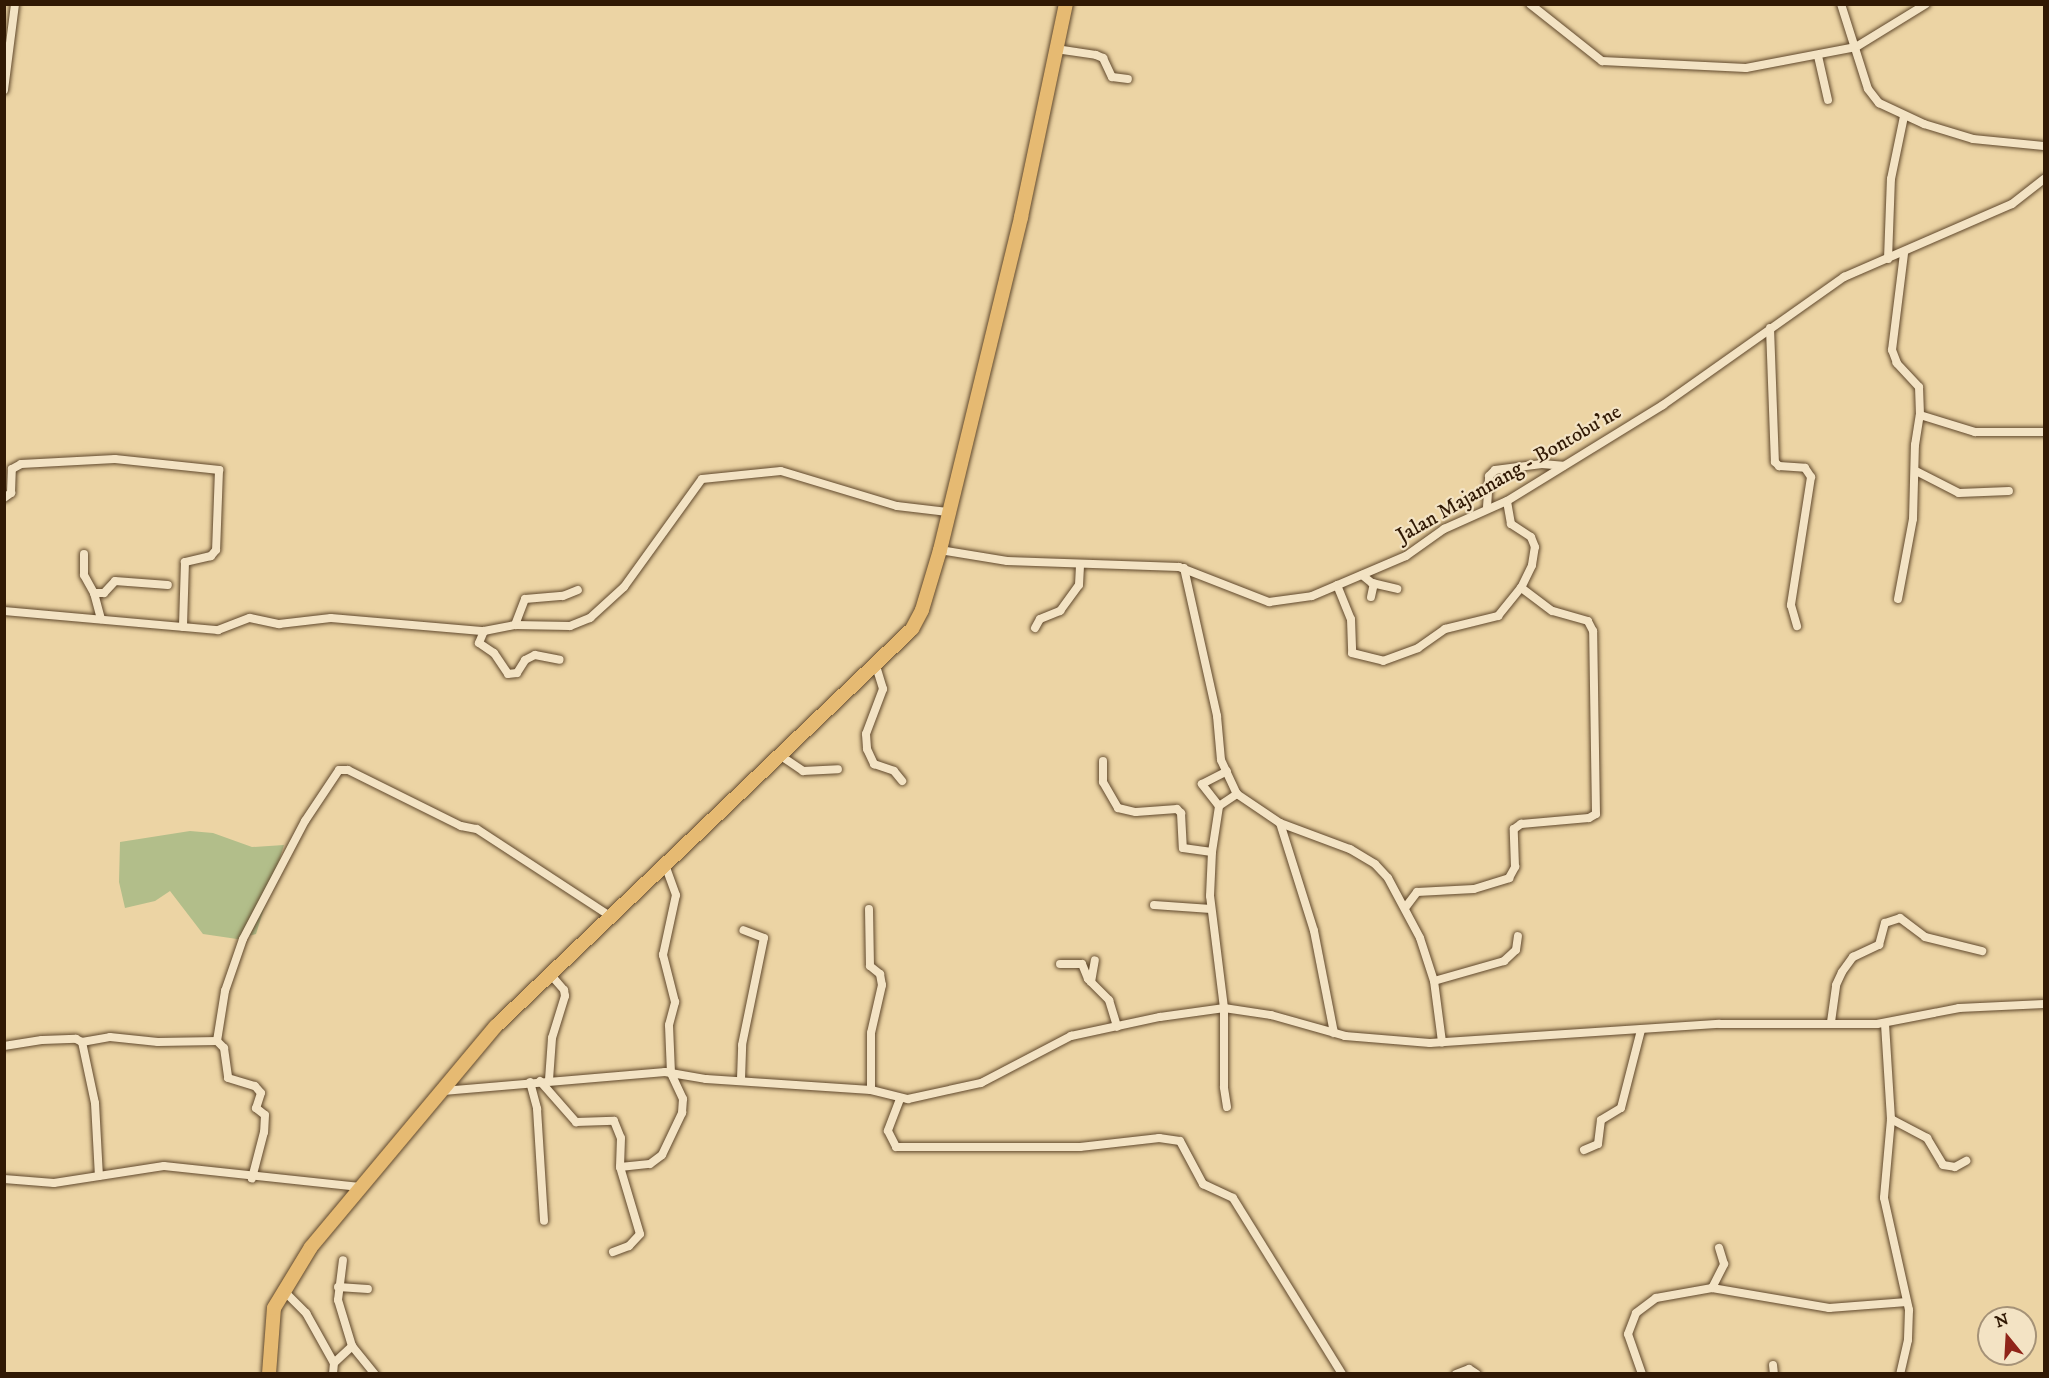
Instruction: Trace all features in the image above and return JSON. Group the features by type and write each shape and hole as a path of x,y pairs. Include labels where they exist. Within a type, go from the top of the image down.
{"main road":[{"path":"269,1374 271,1323 283,1290 320,1234 496,1026 549,973 876,666 908,634 920,616 940,550 1021,217 1066,4"}],"street":[{"path":"4,90 15,4"},
{"path":"1530,4 1602,61 1746,68 1818,57 1856,47 1926,4"},
{"path":"1841,4 1871,94 1904,116 1973,139 2044,146"},
{"path":"1056,49 1096,55 1103,58 1112,77 1128,79"},
{"path":"1818,57 1828,100"},
{"path":"1888,259 1891,180 1904,116"},
{"name":"Jalan Majannang - Bontobu'ne","path":"940,550 1007,561 1080,566 1151,565 1184,568 1276,603 1296,601 1406,556 1444,529 1487,507 1507,501 1663,405 1844,278 2012,204 2044,179"},
{"path":"1898,599 1909,552 1916,471 1915,445 1920,415 1919,387 1898,363 1892,350 1904,253"},
{"path":"1770,328 1775,462 1779,466 1805,468 1811,477 1791,605 1797,626"},
{"path":"1920,415 1975,432 2044,432"},
{"path":"4,498 11,493 12,469 21,464 115,459 219,470 216,550 211,556 185,562 183,627"},
{"path":"1487,507 1489,476 1494,470 1542,464 1563,466"},
{"path":"4,611 225,629 250,618 279,624 331,618 484,631 515,624 570,626 590,618 624,587 699,481 706,478 732,478 781,471 897,506 948,512"},
{"path":"1916,471 1959,494 2009,491"},
{"path":"1337,585 1351,620 1352,653 1383,661 1418,648 1445,629 1498,616 1521,588 1532,564 1535,547 1530,537 1511,524 1507,501"},
{"path":"84,554 84,575 94,593 101,619"},
{"path":"1035,628 1040,619 1060,611 1079,585 1080,566"},
{"path":"1184,568 1227,771 1237,794 1280,823 1364,856 1388,878 1406,908 1434,981 1442,1042"},
{"path":"1362,575 1374,583 1397,589"},
{"path":"94,593 104,592 115,581 168,585"},
{"path":"1371,597 1374,583"},
{"path":"1406,908 1417,892 1474,889 1509,878 1515,867 1513,832 1521,824 1589,818 1596,814 1597,686 1591,626 1584,619 1552,610 1521,588"},
{"path":"515,624 525,599 563,596 578,590"},
{"path":"484,631 479,643 497,657 505,672 517,673 525,660 535,655 560,660"},
{"path":"876,666 883,689 866,734 867,749 874,765 894,771 902,781"},
{"path":"781,756 803,771 838,769"},
{"path":"1103,761 1103,782 1118,808 1136,812 1177,809 1181,813 1183,848 1212,852"},
{"path":"217,1041 225,991 243,939 305,821 339,770 348,770 461,826 477,829 610,916"},
{"path":"1227,771 1202,784 1219,806 1212,852 1211,909 1224,1008 1224,1087 1227,1107"},
{"path":"1219,806 1237,794"},
{"path":"1280,823 1316,938 1334,1033"},
{"path":"620,1167 650,1164 662,1155 682,1113 683,1096 671,1073 669,1025 675,1002 663,955 676,896 665,865"},
{"path":"1154,905 1211,909"},
{"path":"869,909 870,966 882,980 870,1033 871,1090"},
{"path":"1831,1022 1836,985 1842,972 1853,957 1879,945 1885,922 1900,918 1925,937 1982,951"},
{"path":"741,1079 742,1045 764,938 744,930"},
{"path":"1434,981 1504,961 1516,950 1518,936"},
{"path":"1091,982 1095,960"},
{"path":"1060,964 1082,964 1091,982 1109,1000 1117,1027"},
{"path":"544,1221 537,1109 540,1081 565,996 564,990 549,973"},
{"path":"443,1091 540,1081 671,1073 871,1090 900,1099 966,1089 1065,1039 1117,1027 1224,1008 1271,1015 1361,1039 1442,1042 1831,1022 1885,1024 1959,1008 2044,1004"},
{"path":"1885,1024 1891,1119 1884,1198 1907,1302 1908,1340 1900,1374"},
{"path":"1584,1150 1598,1144 1601,1120 1621,1108 1641,1030"},
{"path":"4,1046 42,1040 82,1042 110,1037 158,1042 217,1041 224,1048 228,1078 255,1086 261,1093 256,1108 265,1115 264,1132 252,1178"},
{"path":"82,1042 93,1092 99,1176"},
{"path":"540,1081 576,1122 614,1121 621,1138 620,1167 628,1202 640,1228 636,1241 613,1252"},
{"path":"900,1099 888,1131 896,1147 1080,1147 1159,1138 1180,1141 1203,1184 1233,1198 1342,1374"},
{"path":"1891,1119 1926,1138 1943,1165 1955,1167 1966,1161"},
{"path":"4,1179 45,1184 164,1166 252,1178 360,1187"},
{"path":"1712,1288 1724,1264 1719,1248"},
{"path":"343,1260 338,1287 352,1346 375,1374"},
{"path":"338,1287 368,1289"},
{"path":"1642,1374 1628,1334 1636,1313 1656,1298 1712,1288 1829,1308 1907,1302"},
{"path":"283,1290 306,1313 334,1363 333,1374"},
{"path":"334,1363 352,1346"},
{"path":"1456,1374 1469,1369 1477,1374"}],"green space":[{"path":"190,831 213,833 252,847 284,845 256,934 237,939 203,934 170,891 155,901 125,908 119,882 120,842"}]}
